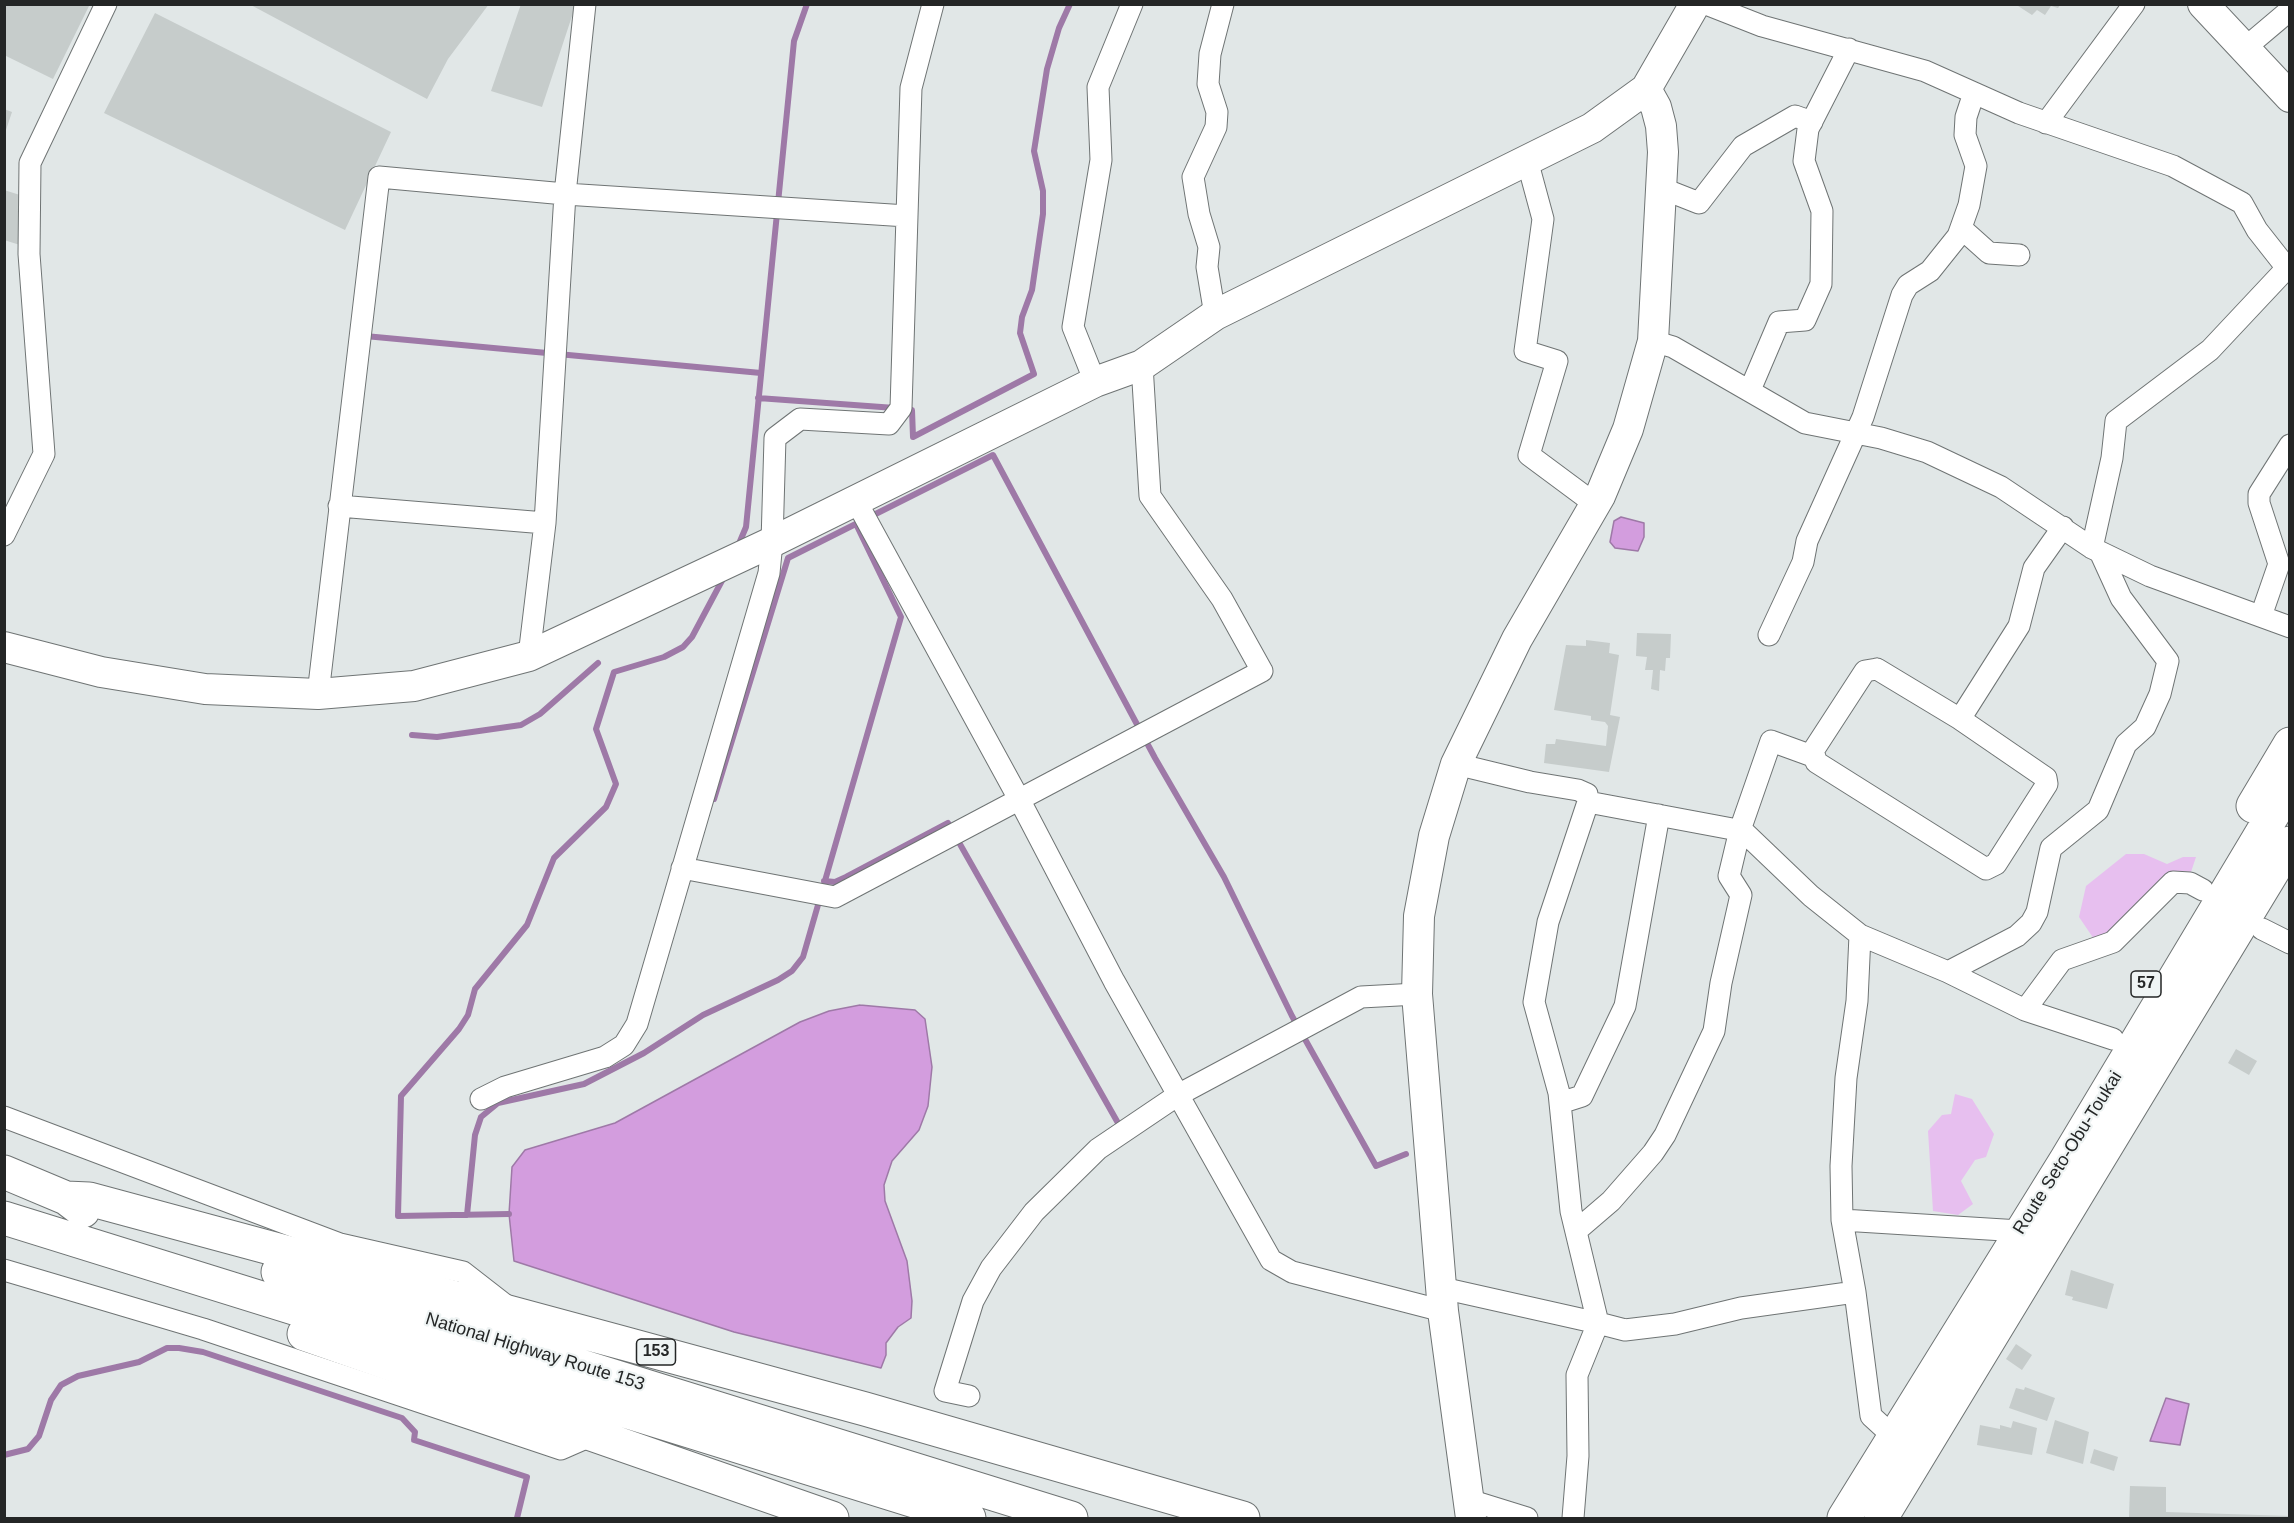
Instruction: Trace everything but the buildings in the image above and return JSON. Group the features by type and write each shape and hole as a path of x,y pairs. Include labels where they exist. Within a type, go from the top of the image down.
{"main road":[{"name":"57","path":"2020,1231 2022,1201 2044,1153 2289,744"},
{"name":"Route Seto-Obu-Toukai","path":"1881,1518 2032,1267 2078,1167 2289,786"},
{"name":"Route Seto-Obu-Toukai","path":"1844,1518 2020,1231 2078,1167 2289,843"},
{"name":"57","path":"2032,1267 2085,1218 2276,936 2289,884"},
{"name":"National Highway Route 153","path":"4,1172 66,1198 82,1211 1071,1518"},
{"name":"153","path":"66,1198 89,1199 518,1314 865,1409 1244,1518"},
{"name":"National Highway Route 153","path":"6,1219 969,1518"},
{"path":"6,1219 53,1246 593,1435 795,1512 832,1518"}],"street":[{"path":"4,535 44,454 29,254 30,163 106,4"},
{"path":"529,656 545,523 565,194 585,4"},
{"path":"481,1099 505,1087 605,1057 624,1045 637,1024 769,573 775,438 800,419 889,424 901,408 911,88 933,4"},
{"path":"1095,382 1073,327 1101,160 1098,87 1132,4"},
{"path":"1215,315 1207,267 1209,247 1199,214 1193,177 1216,127 1217,112 1208,84 1210,54 1222,4"},
{"path":"2046,123 2134,4"},
{"path":"2203,4 2289,97"},
{"path":"4,647 101,672 206,689 318,694 414,686 529,656 772,542 1095,382 1142,365 1215,315 1592,128 1646,88 1694,6 1924,70 2046,123 2173,166 2242,203 2256,230 2288,270 2210,350 2116,421 2096,550 2121,598 2168,661 2160,694 2145,727 2127,744 2098,810 2051,848 2037,912 2031,923 2017,936 1948,972"},
{"path":"2245,48 2289,10"},
{"path":"1750,390 1779,322 1805,320 1821,284 1822,211 1804,160 1808,129 1849,49"},
{"path":"1527,1518 1470,1509 1443,1300 1417,994 1419,916 1434,836 1456,764 1517,639 1595,504 1628,429 1653,341 1661,188 1661,126 1656,107 1646,88"},
{"path":"1769,634 1803,562 1808,541 1856,432 1882,362 1902,295 1908,285 1930,270 1958,236 1969,206 1976,166 1965,135 1966,117 1974,93"},
{"path":"1661,188 1699,203 1743,146 1795,116 1812,122"},
{"path":"1527,160 1543,219 1526,351 1557,361 1529,455 1595,504"},
{"path":"318,694 378,177 565,194 907,216"},
{"path":"1961,228 1989,253 2019,255"},
{"path":"1653,341 1673,347 1805,423 1908,444 1927,452 2001,487 2096,550 2150,576 2289,627"},
{"path":"682,868 835,897 1262,671 1222,599 1150,496 1142,365"},
{"path":"2262,616 2279,564 2259,503 2259,494 2289,445"},
{"path":"855,499 1114,981 1271,1260 1281,1268 1443,1300 1598,1323 1625,1330 1675,1324 1740,1308 1855,1292"},
{"path":"339,506 545,523"},
{"path":"1960,719 2019,626 2034,568 2063,527"},
{"path":"1877,669 1960,719 2046,778 2047,784 1996,864 1986,869 1816,762 1813,752 1865,671 1877,669"},
{"path":"1576,1231 1611,1201 1653,1153 1665,1135 1714,1031 1721,983 1741,895 1728,876 1740,830 1771,741 1815,757"},
{"path":"1456,764 1530,782 1578,790 1587,794 1588,802 1548,922 1534,1002 1560,1103 1568,1190 1598,1323 1577,1375 1578,1456 1573,1518"},
{"path":"1588,802 1740,830 1811,896 1860,935 1948,972 2025,1010 2114,1039"},
{"path":"1560,1103 1582,1096 1625,1006 1659,815"},
{"path":"2025,1010 2062,960 2113,942 2173,882 2190,883 2203,890"},
{"path":"1860,935 1857,1001 1846,1078 1841,1166 1842,1220 1855,1292 1870,1416 1895,1438"},
{"path":"969,1396 945,1391 973,1301 991,1268 1034,1212 1098,1149 1178,1095 1361,997 1417,994"},
{"path":"4,1117 340,1244 463,1272 518,1314"},
{"path":"1842,1220 2020,1231"},
{"path":"4,1270 203,1329 561,1449 593,1435"}],"shaded area":[{"path":"1621,517 1644,523 1644,537 1638,551 1615,548 1610,542 1614,521"},
{"path":"2126,854 2144,854 2167,864 2183,857 2196,857 2191,872 2182,871 2111,938 2096,942 2079,917 2086,886"},
{"path":"860,1005 915,1010 925,1019 932,1067 928,1106 919,1130 892,1161 884,1185 885,1201 907,1261 912,1301 911,1318 898,1327 886,1343 886,1355 881,1368 734,1332 514,1261 509,1214 512,1167 525,1150 615,1123 800,1022 829,1011"},
{"path":"1955,1094 1972,1099 1994,1134 1986,1157 1975,1160 1961,1181 1973,1204 1958,1215 1933,1211 1928,1131 1942,1115 1951,1114"},
{"path":"2166,1398 2189,1404 2180,1445 2150,1441"}],"waterway":[{"path":"738,546 746,527 794,41 807,4"},
{"path":"905,409 912,410 913,437 1034,374 1020,333 1022,317 1032,290 1043,214 1043,191 1034,151 1047,69 1059,28 1070,4"},
{"path":"365,336 761,373"},
{"path":"758,398 895,408"},
{"path":"714,799 788,558 993,455 1155,758 1224,877 1292,1016 1376,1166 1406,1154"},
{"path":"467,1215 475,1135 481,1117 498,1103 584,1084 644,1053 703,1015 778,980 792,971 803,957 901,617 856,524"},
{"path":"509,1214 398,1216 401,1096 459,1029 468,1015 475,989 527,925 554,858 606,807 616,784 596,729 614,672 664,657 683,647 692,637 725,575"},
{"path":"412,735 437,737 521,725 540,714 598,663"},
{"path":"824,881 835,882 846,877 948,823 1118,1123"},
{"path":"4,1455 28,1449 39,1436 51,1400 61,1385 78,1376 139,1362 167,1348 179,1348 203,1352 402,1418 415,1432 414,1440 527,1477 517,1518"}]}
